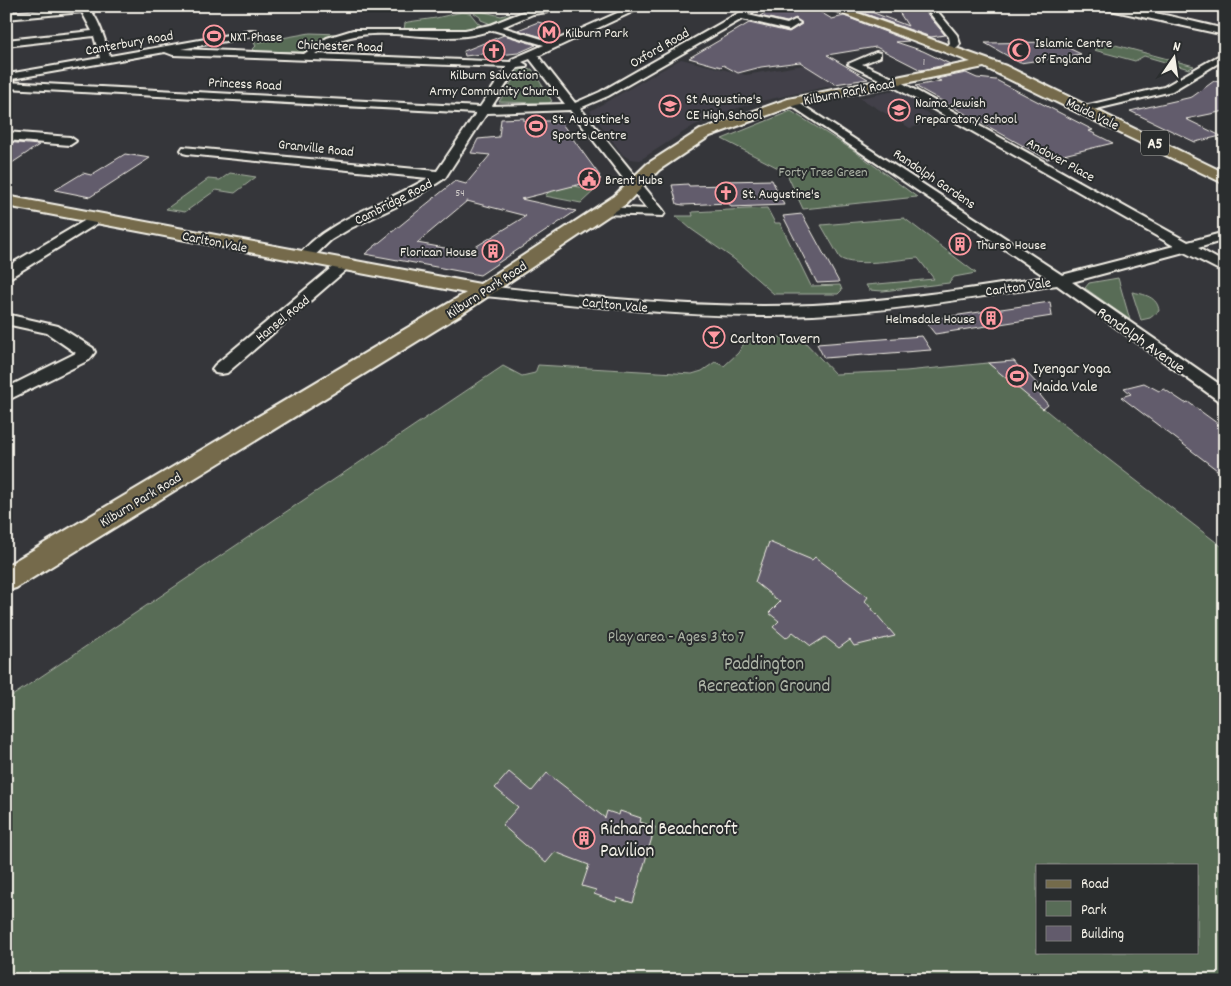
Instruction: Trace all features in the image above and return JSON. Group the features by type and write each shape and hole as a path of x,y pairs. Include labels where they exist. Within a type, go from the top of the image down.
{"main road":[{"name":"A5","path":"827,6 937,45 952,45 987,63"},
{"name":"Kilburn Park Road","path":"6,580 484,291 605,211 620,200 653,167 705,133 793,102 987,63"},
{"name":"Maida Vale","path":"987,63 1225,179"},
{"name":"Carlton Vale","path":"6,201 342,266 484,291"}],"street":[{"name":"Chichester Road","path":"168,49 173,52 513,65 536,58 553,45 641,6"},
{"name":"Oxford Road","path":"483,110 573,107 586,103 758,6"},
{"path":"928,6 954,37 952,45"},
{"path":"1096,6 1162,17 1225,32"},
{"path":"6,16 85,9 98,33 106,60"},
{"path":"306,57 315,48 347,33 360,31 465,33 493,27 531,12 545,10"},
{"path":"740,16 789,27 795,24"},
{"path":"493,27 553,45"},
{"path":"6,43 98,33"},
{"name":"Canterbury Road","path":"6,78 256,33"},
{"name":"Andover Place","path":"876,55 853,64 894,82 1225,269"},
{"path":"1084,109 1168,89 1225,55"},
{"path":"536,58 634,185 658,213 605,211"},
{"name":"Cambridge Road","path":"304,258 326,237 346,225 411,194 441,174 513,65"},
{"name":"Princess Road","path":"6,85 483,110"},
{"name":"Randolph Gardens","path":"793,102 1060,280"},
{"path":"6,136 70,141"},
{"name":"Granville Road","path":"187,150 441,174"},
{"path":"6,274 96,218"},
{"name":"Carlton Vale","path":"484,291 685,310 782,311 901,302 1060,280 1225,236"},
{"name":"Hansel Road","path":"221,369 342,266"},
{"name":"Randolph Avenue","path":"1060,280 1225,397"},
{"path":"6,319 52,329 86,352 83,356 6,395"}],"shaded area":[{"path":"838,6 920,6 950,39 936,42"},
{"name":"St Augustine's CE High School","path":"681,59 746,75 821,62 843,72 821,76 835,85 757,102 725,112 693,126 640,160 630,159 623,155 590,111"},
{"name":"Naima Jewish Preparatory School","path":"899,90 925,105 914,107 926,112 938,121 910,128 860,98"}],"green space":[{"path":"472,9 501,16 513,15 491,24 481,20 480,17 471,11"},
{"path":"462,12 470,13 483,26 459,31 404,30 405,23 408,22"},
{"path":"310,33 340,34 310,48 306,52 251,51 256,46 254,43"},
{"path":"1108,43 1194,66 1189,69 1144,56 1135,61 1094,50"},
{"path":"532,69 552,101 549,103 499,102 519,70"},
{"name":"Forty Tree Green","path":"791,111 853,150 917,197 803,209 786,172 722,139"},
{"path":"230,173 256,177 235,193 216,190 185,212 166,209 208,179 220,180"},
{"path":"556,184 596,189 581,203 545,196"},
{"path":"767,208 775,223 780,223 811,286 840,285 842,290 838,294 774,294 734,259 691,229 676,216 693,216 692,212"},
{"path":"904,218 976,273 954,277 949,283 883,291 869,290 866,285 934,279 918,258 866,263 847,261 840,258 821,225"},
{"path":"1118,278 1130,320 1085,288 1089,283"},
{"path":"1132,292 1146,295 1153,299 1159,311 1150,318 1141,320"},
{"name":"Paddington Recreation Ground","path":"748,337 778,337 804,341 835,374 906,371 988,363 1064,425 1225,549 1225,980 6,980 6,700 503,366 522,376 535,373 538,365 692,374 702,371 715,362 724,366 738,353"}],"building":[{"path":"776,6 810,6 832,19 844,16 909,41 896,42 923,51 950,64 921,70 876,47 827,55 868,79 835,84 800,62 761,67 738,73 723,65 721,67 689,58 749,23 789,32 802,24 796,18 787,22 760,16"},
{"path":"895,6 918,6 921,10 924,10 945,35 931,37 860,12 866,10 908,26"},
{"path":"538,22 548,25 557,35 549,39 518,30"},
{"path":"504,35 536,45 518,53 500,55 498,52 465,56 464,51"},
{"path":"1056,42 1081,54 1020,63 985,43"},
{"path":"966,73 977,78 996,80 1093,130 1089,131 1113,143 1047,159 915,86 941,81 936,79"},
{"path":"1214,81 1225,83 1225,111 1186,119 1221,136 1195,142 1130,111 1192,97"},
{"path":"524,118 524,121 560,121 601,179 521,199 576,211 480,275 365,254 455,181 466,184 490,155 471,153 478,139 499,137 501,119","holes":["467,201 526,216 467,252 417,243"]},
{"path":"6,142 39,145 6,167"},
{"path":"125,154 150,158 90,197 55,190 83,173 91,175"},
{"name":"St. Augustine's","path":"772,180 784,205 731,207 729,203 677,204 672,185 726,185 725,181"},
{"path":"802,214 839,282 817,283 783,216"},
{"name":"Helmsdale House","path":"1050,302 1052,316 935,334 924,320"},
{"path":"922,336 931,350 824,358 817,344"},
{"name":"Iyengar Yoga Maida Vale","path":"1014,361 1024,374 1027,373 1043,390 1037,391 1048,405 1043,409 988,363"},
{"path":"1144,383 1159,391 1164,389 1185,403 1188,402 1225,429 1225,476 1121,397 1131,394 1124,388"},
{"path":"769,542 812,560 815,557 868,597 865,601 895,636 854,646 850,640 839,648 825,637 811,646 793,632 786,638 773,627 779,621 769,613 780,602 755,582"},
{"name":"Richard Beachcroft Pavilion","path":"509,772 532,791 547,773 605,818 607,811 619,815 620,811 641,818 640,822 655,827 633,903 617,898 616,902 594,894 596,890 582,886 589,865 555,852 546,863 502,825 518,807 495,788"}],"place":[{"name":"Kilburn Park","path":"549,32"},
{"name":"NXT Phase","path":"214,36"},
{"name":"Islamic Centre of England","path":"1019,50"},
{"name":"Kilburn Salvation Army Community Church","path":"494,51"},
{"name":"St Augustine's CE High School","path":"670,106"},
{"name":"Naima Jewish Preparatory School","path":"899,110"},
{"name":"St. Augustine's Sports Centre","path":"536,126"},
{"name":"Brent Hubs","path":"589,179"},
{"name":"St. Augustine's","path":"726,193"},
{"name":"Thurso House","path":"960,244"},
{"name":"Florican House","path":"493,251"},
{"name":"Helmsdale House","path":"991,318"},
{"name":"Carlton Tavern","path":"714,337"},
{"name":"Iyengar Yoga Maida Vale","path":"1017,376"},
{"name":"Richard Beachcroft Pavilion","path":"584,838"}],"park label":[{"name":"Play area - Ages 3 to 7","path":"676,635"}]}
